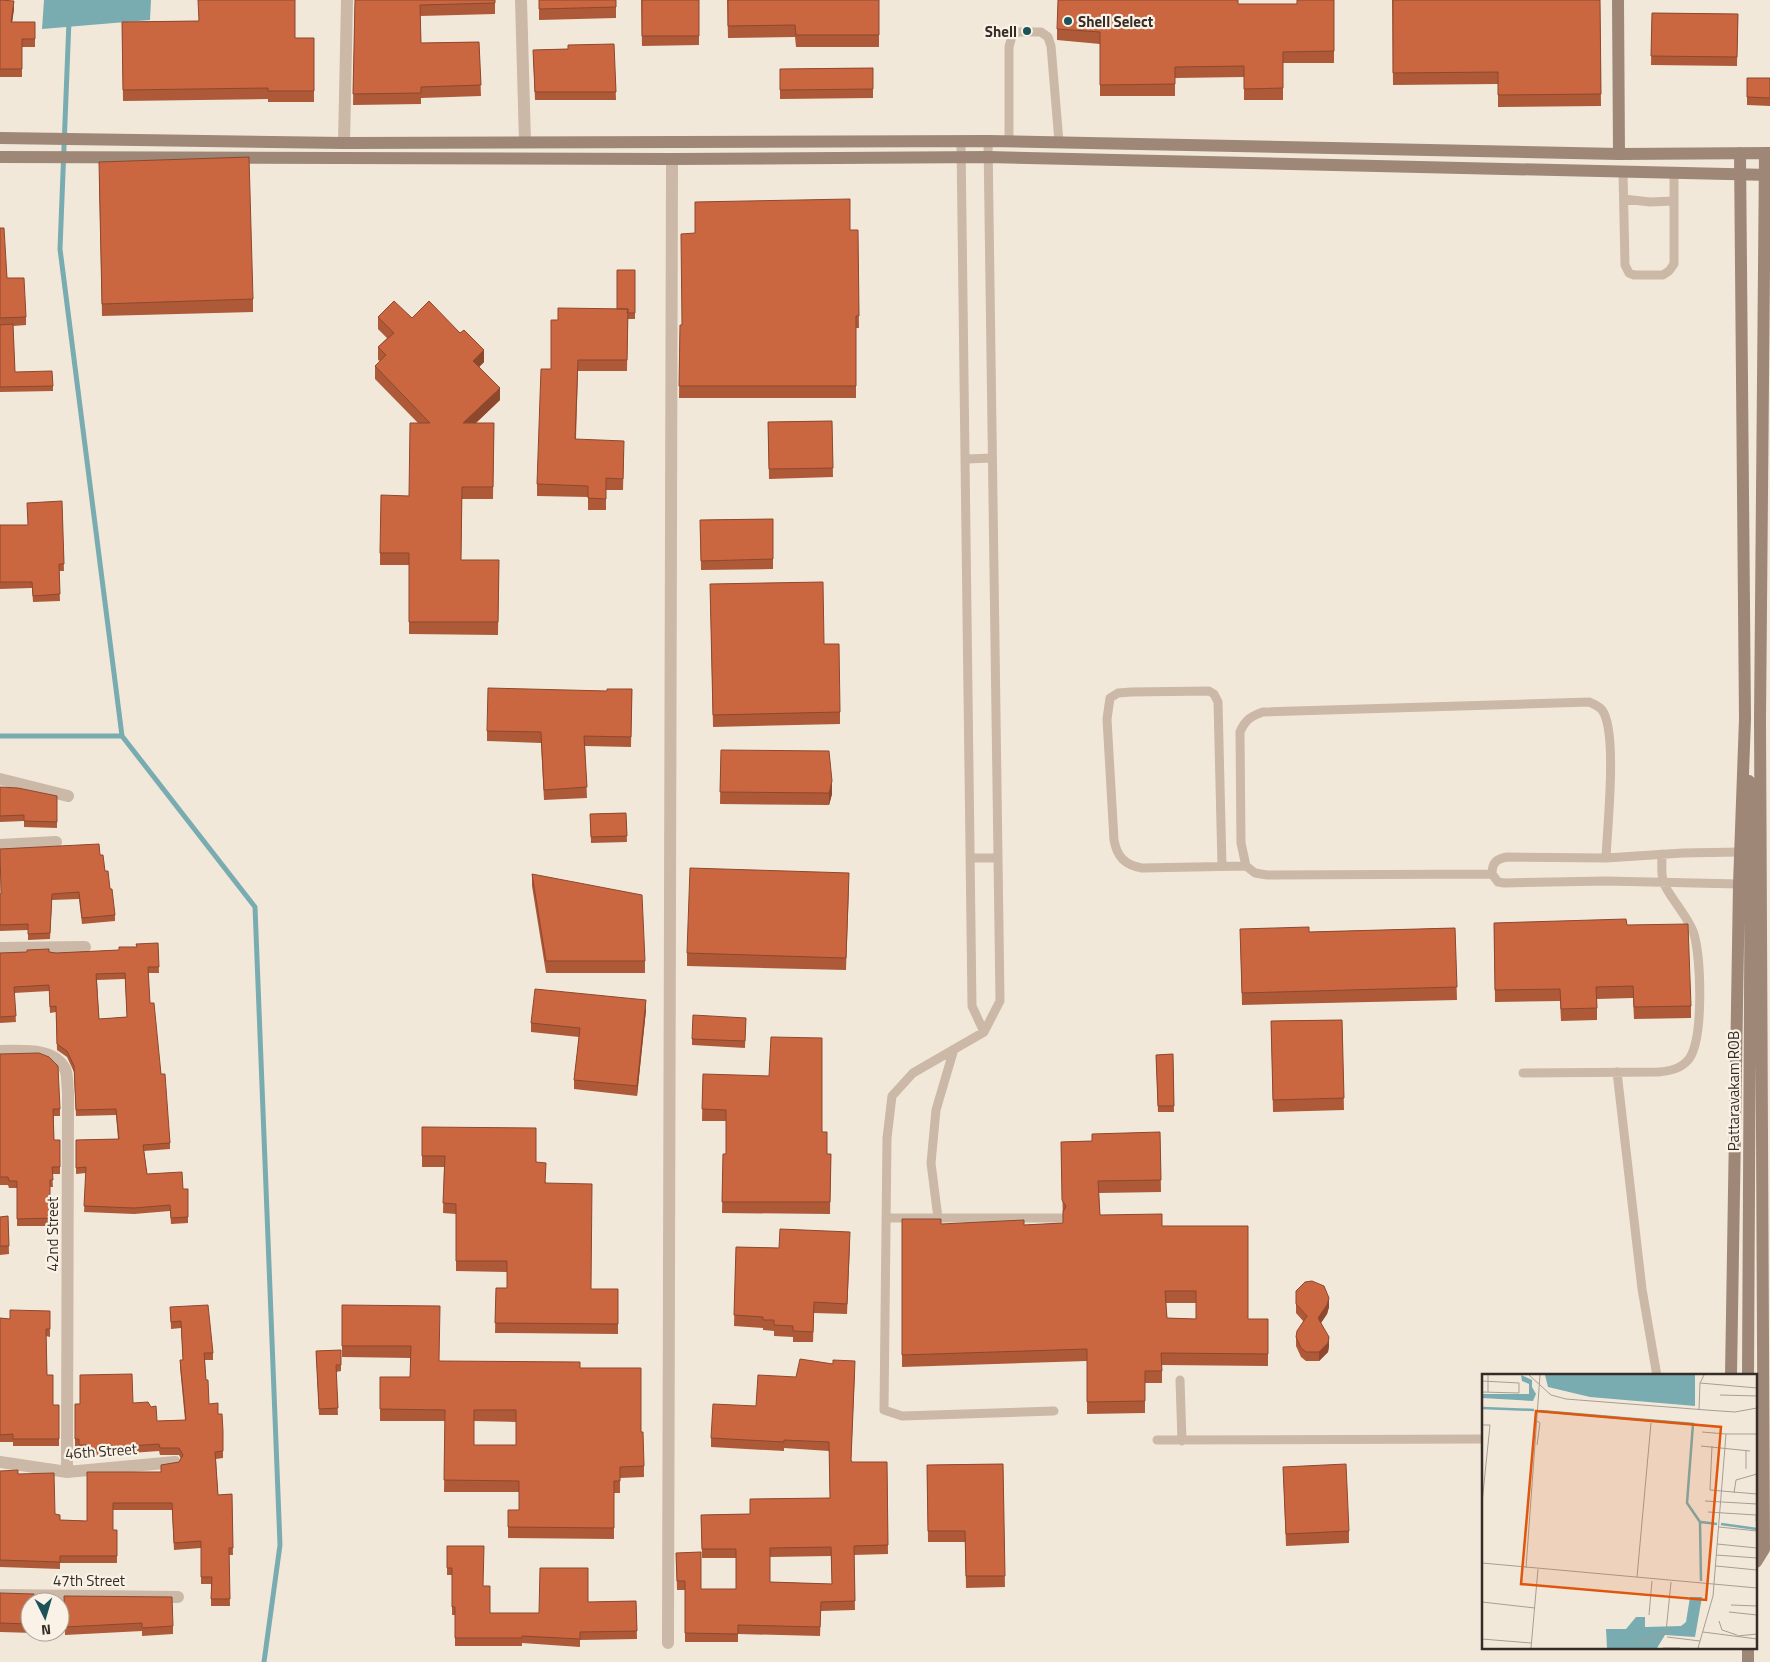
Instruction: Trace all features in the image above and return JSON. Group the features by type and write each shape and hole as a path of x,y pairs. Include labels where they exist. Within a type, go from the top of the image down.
{"main road":[{"path":"1618,0 1619,154"},
{"path":"0,138 344,143 988,141 1619,154 1768,154 1760,720 1766,1041 1764,1549 1758,1559"},
{"path":"672,159 673,141"},
{"path":"1731,1374 1739,884 1745,719 1740,154"},
{"path":"0,157 104,156 344,160 988,156 1768,175"},
{"name":"Pattaravakam ROB","path":"1745,719 1751,807 1748,1374"},
{"name":"Pattaravakam ROB","path":"1751,807 1760,720"}],"street":[{"path":"344,143 347,0"},
{"path":"521,0 525,142"},
{"path":"668,1643 672,159"},
{"path":"0,778 68,796"},
{"path":"0,845 56,842"},
{"path":"0,948 85,947"},
{"name":"42nd Street","path":"0,1050 32,1051 54,1056 65,1069 68,1092 67,1472"},
{"name":"46th Street","path":"0,1462 67,1472 175,1462"},
{"name":"47th Street","path":"0,1595 178,1597"}],"lane":[{"path":"1009,142 1009,47 1012,36 1018,32 1041,32 1048,38 1051,46 1059,142"},
{"path":"988,141 1000,1001 984,1032 913,1072 892,1096 887,1138 884,1410 902,1416 1054,1411"},
{"path":"961,142 967,459 972,1006 984,1032"},
{"path":"1623,172 1625,265 1629,273 1634,275 1663,275 1674,264 1674,174"},
{"path":"1624,199 1650,202 1674,201"},
{"path":"967,459 992,458"},
{"path":"1222,866 1218,702 1214,694 1208,691 1131,692 1118,693 1110,698 1107,719 1114,840 1118,856 1133,867 1246,866 1255,873 1267,875 1492,874"},
{"path":"1246,866 1241,843 1238,740 1244,723 1252,716 1263,712 1589,702 1602,710 1607,722 1610,745 1606,858"},
{"path":"1739,884 1663,882 1504,883 1498,882 1492,874 1492,867 1500,858 1606,858 1740,852"},
{"path":"1523,1073 1676,1070 1688,1060 1695,1046 1699,1006 1698,952 1689,922 1663,882 1662,854"},
{"path":"972,858 998,858"},
{"path":"938,1218 931,1163 935,1118 954,1049"},
{"path":"1617,1072 1642,1289 1657,1374"},
{"path":"886,1218 1060,1218"},
{"path":"1180,1380 1182,1440"},
{"path":"1156,1440 1482,1438"}],"water":[{"path":"44,0 151,0 150,20 42,29"}],"building":[{"path":"0,0 14,1 11,22 35,22 35,39 22,39 22,69 0,69"},
{"path":"198,0 295,0 295,38 314,38 314,91 268,91 268,88 123,90 122,22 199,21"},
{"path":"355,0 495,0 495,3 420,5 421,43 479,42 481,85 421,87 421,93 353,94"},
{"path":"539,0 616,0 616,7 539,9"},
{"path":"642,0 699,0 699,36 642,36"},
{"path":"728,0 879,0 879,35 796,35 795,25 728,26"},
{"path":"1058,0 1238,0 1238,4 1297,4 1297,0 1334,0 1334,51 1283,52 1283,88 1244,89 1244,66 1175,67 1175,84 1100,85 1100,32 1057,29"},
{"path":"1393,0 1600,0 1601,94 1498,95 1498,72 1393,73"},
{"path":"1652,13 1738,14 1737,57 1651,56"},
{"path":"614,44 616,92 535,92 533,50 568,49 568,45"},
{"path":"873,68 873,89 780,90 780,69"},
{"path":"1747,78 1770,78 1770,98 1747,97"},
{"path":"249,157 253,299 102,304 99,162"},
{"path":"850,199 850,230 858,230 859,316 856,316 856,386 679,386 680,325 682,325 681,234 695,233 695,202"},
{"path":"0,228 4,228 7,278 24,278 26,317 0,318"},
{"path":"617,270 635,270 635,313 627,313 628,309 617,309"},
{"path":"394,301 412,318 429,301 460,333 464,330 484,350 473,361 500,388 463,423 494,423 493,487 462,487 461,560 499,560 498,622 409,622 409,553 380,553 381,495 409,496 410,423 430,423 375,366 386,355 378,347 394,333 378,317"},
{"path":"558,308 628,309 627,360 578,360 575,439 624,441 623,479 606,478 606,499 588,498 588,486 537,484 541,369 551,369 551,320 558,320"},
{"path":"13,324 15,372 52,371 53,386 0,387 0,325"},
{"path":"832,421 833,468 769,469 768,422"},
{"path":"62,501 64,564 59,564 60,594 33,596 32,582 0,582 0,525 28,525 27,503"},
{"path":"773,519 773,559 701,561 700,520"},
{"path":"823,582 824,644 839,644 840,712 713,715 710,584"},
{"path":"488,688 607,691 607,689 632,689 631,737 584,736 587,787 544,790 541,732 487,731"},
{"path":"721,750 829,751 832,781 829,793 720,792"},
{"path":"0,787 18,788 57,796 57,822 24,821 24,815 0,816"},
{"path":"626,813 627,836 591,837 590,814"},
{"path":"99,844 100,855 103,855 105,871 108,871 115,915 82,918 79,892 52,894 50,933 28,934 28,924 0,925 0,849"},
{"path":"690,868 849,873 846,958 687,953"},
{"path":"532,874 642,895 645,961 546,961"},
{"path":"1626,919 1627,925 1688,924 1691,1006 1634,1007 1633,986 1596,987 1597,1008 1561,1009 1560,989 1495,990 1494,923"},
{"path":"1309,927 1309,932 1455,928 1457,987 1242,993 1240,929"},
{"path":"158,943 159,967 148,967 150,1003 154,1003 161,1074 165,1074 170,1143 143,1145 147,1174 182,1172 183,1189 188,1189 188,1217 171,1218 170,1205 134,1208 84,1206 86,1167 76,1168 76,1140 119,1139 116,1109 76,1110 74,1066 67,1051 57,1044 56,1006 50,1007 49,985 14,987 16,1016 0,1017 0,953 49,949 49,952 56,953 119,950 119,947 137,947 136,944","holes":["125,973 127,1017 99,1019 96,974"]},
{"path":"535,989 646,1000 637,1086 574,1080 580,1028 531,1023"},
{"path":"693,1015 746,1018 745,1041 692,1039"},
{"path":"1342,1020 1344,1098 1273,1100 1271,1021"},
{"path":"771,1037 822,1038 822,1132 827,1132 827,1154 831,1154 830,1202 722,1202 723,1154 726,1154 726,1110 702,1109 703,1074 769,1076"},
{"path":"39,1053 49,1057 58,1066 60,1109 53,1109 54,1140 60,1140 60,1167 52,1167 53,1180 50,1180 50,1218 17,1219 17,1181 9,1181 8,1177 0,1177 0,1054"},
{"path":"1173,1054 1174,1106 1158,1106 1156,1055"},
{"path":"422,1127 536,1128 536,1162 546,1163 545,1183 592,1184 591,1289 618,1289 618,1324 495,1323 496,1288 507,1288 507,1261 456,1261 456,1204 443,1203 445,1156 422,1156"},
{"path":"1160,1132 1161,1180 1098,1181 1100,1215 1162,1214 1162,1226 1248,1226 1248,1319 1268,1319 1268,1354 1161,1353 1162,1371 1145,1371 1145,1401 1087,1402 1087,1349 902,1355 902,1219 941,1219 941,1224 1024,1220 1024,1225 1063,1223 1063,1212 1066,1206 1062,1200 1061,1142 1092,1141 1092,1134","holes":["1165,1291 1196,1291 1196,1319 1167,1318"]},
{"path":"8,1216 9,1246 0,1246 0,1217"},
{"path":"780,1229 850,1232 847,1304 814,1302 813,1332 793,1331 793,1326 774,1325 774,1320 763,1320 763,1317 734,1315 736,1247 779,1248"},
{"path":"1312,1281 1324,1286 1329,1298 1327,1305 1318,1318 1329,1337 1328,1343 1319,1352 1306,1352 1301,1348 1296,1337 1297,1331 1307,1316 1296,1304 1296,1291 1305,1282"},
{"path":"208,1305 213,1353 204,1353 206,1380 208,1380 209,1404 218,1403 218,1414 222,1414 223,1431 223,1451 215,1452 218,1495 232,1494 233,1548 229,1548 230,1599 211,1599 212,1577 201,1577 201,1541 174,1543 172,1503 113,1503 113,1530 117,1530 117,1556 60,1556 60,1562 0,1560 0,1471 18,1470 18,1474 54,1473 55,1514 60,1515 60,1520 87,1521 87,1472 161,1472 161,1465 179,1462 183,1455 179,1448 160,1448 159,1444 87,1449 86,1445 79,1445 79,1439 75,1439 75,1404 80,1404 80,1375 132,1374 133,1403 148,1402 151,1407 156,1406 157,1421 186,1420 180,1360 183,1360 181,1321 171,1322 170,1307"},
{"path":"342,1305 440,1306 439,1361 580,1362 580,1368 641,1368 641,1432 643,1432 644,1466 620,1467 620,1481 614,1481 614,1528 508,1527 508,1510 519,1510 519,1481 444,1480 445,1410 380,1409 380,1377 410,1377 411,1346 342,1346","holes":["474,1410 516,1410 516,1445 474,1445"]},
{"path":"10,1310 50,1311 50,1329 46,1329 47,1375 53,1375 53,1405 59,1405 59,1439 13,1439 13,1434 0,1435 0,1318 10,1319"},
{"path":"341,1350 341,1365 336,1365 338,1408 319,1409 316,1351"},
{"path":"800,1359 833,1364 833,1360 855,1361 851,1460 852,1462 887,1462 888,1545 854,1546 855,1601 821,1602 820,1627 738,1625 738,1634 685,1633 685,1581 677,1581 676,1553 701,1552 701,1589 736,1589 736,1549 702,1549 701,1515 750,1514 750,1499 830,1498 829,1442 784,1440 784,1442 711,1438 713,1404 756,1406 758,1375 796,1377","holes":["831,1547 832,1584 770,1582 770,1548"]},
{"path":"1003,1464 1005,1576 966,1576 965,1531 928,1531 927,1465"},
{"path":"1346,1464 1349,1531 1286,1534 1283,1467"},
{"path":"447,1546 484,1546 483,1586 490,1586 490,1613 539,1613 540,1568 588,1568 588,1602 636,1601 637,1631 580,1632 580,1639 522,1636 522,1638 455,1638 455,1607 452,1607 452,1568 447,1568"},
{"path":"0,1593 20,1594 20,1624 0,1623"},
{"path":"70,1596 172,1597 173,1626 142,1628 142,1623 70,1627"}],"waterway":[{"path":"69,20 60,249 122,736 255,907 280,1545 264,1662"},
{"path":"0,736 122,736"}],"place":[{"name":"Shell Select","path":"1068,21"},
{"name":"Shell","path":"1027,31"}]}
